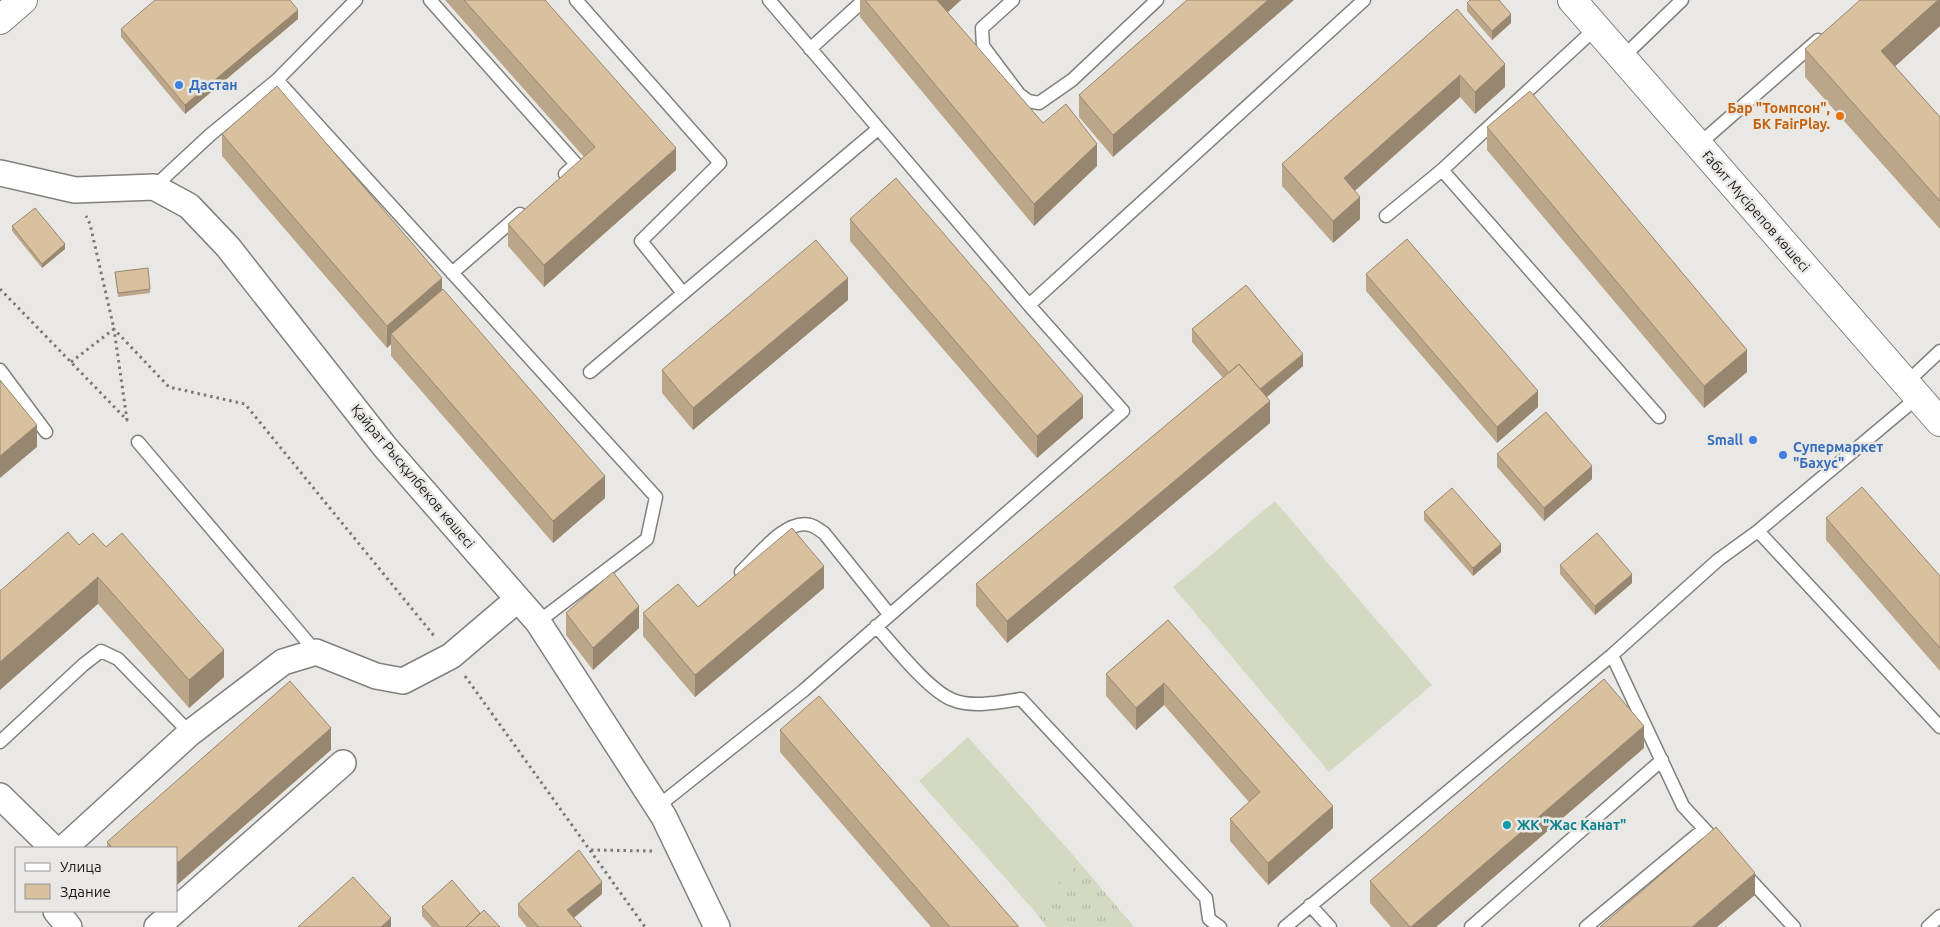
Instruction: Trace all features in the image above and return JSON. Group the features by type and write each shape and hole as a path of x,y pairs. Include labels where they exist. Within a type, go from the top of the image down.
{"street":[{"path":"0,20 23,0"},
{"name":"Ғабит Мүсірепов көшесі","path":"1572,0 1940,422"},
{"path":"0,173 75,190 154,187"},
{"name":"Қайрат Рысқұлбеков көшесі","path":"154,187 189,206 228,247 385,447 538,622 657,807 717,927"},
{"path":"65,847 190,733 282,662 316,652 376,676 403,682 451,656 518,599"},
{"path":"178,908 342,763"},
{"path":"0,796 52,847"},
{"path":"57,912 70,927"},
{"path":"157,927 174,912"}],"lane":[{"path":"154,187 210,135 277,80 356,0"},
{"path":"430,0 576,164 555,183"},
{"path":"576,0 720,163 641,241 683,293"},
{"path":"657,807 806,695 889,614 1123,411 1029,305 769,0"},
{"path":"810,49 864,0"},
{"path":"1013,0 982,28 983,46 1019,94 1028,101 1039,103 1072,80 1157,0"},
{"path":"1029,305 1364,0"},
{"path":"1624,58 1682,0"},
{"path":"1386,216 1442,170 1596,28"},
{"path":"1698,145 1826,33"},
{"path":"277,80 656,498 647,539 538,622"},
{"path":"590,372 878,129"},
{"path":"1442,170 1659,417"},
{"path":"452,274 533,202"},
{"path":"1285,927 1612,655 1718,560 1758,531 1912,390 1940,351"},
{"path":"0,370 46,432"},
{"path":"138,442 316,652"},
{"path":"732,581 786,528 800,523 812,525 824,533 889,614"},
{"path":"1758,531 1940,727"},
{"path":"876,626 927,682 952,700 983,704 1021,699 1206,898 1209,919 1220,927"},
{"path":"0,742 83,665 101,652 118,660 190,733"},
{"path":"1612,655 1683,806 1794,927"},
{"path":"1471,927 1662,760"},
{"path":"1586,927 1704,829"},
{"path":"1310,905 1330,927"},
{"path":"1928,927 1940,916"}],"path":[{"path":"0,288 127,420 114,329 90,224 75,190"},
{"path":"71,362 114,329"},
{"path":"114,329 169,387 245,404 451,656 645,927"},
{"path":"590,850 681,852"}],"green space":[{"path":"1275,501 1432,685 1329,772 1173,587"},
{"path":"968,737 1080,863 1031,907 919,781"},
{"path":"1080,863 1134,927 1047,927 1031,907"}],"building":[{"path":"155,0 290,0 298,10 185,105 121,29"},
{"path":"464,0 545,0 676,148 544,265 508,224 595,147"},
{"path":"865,0 937,0 1043,123 1066,104 1097,144 1034,204"},
{"path":"1187,0 1268,0 1113,135 1079,95"},
{"path":"1470,0 1499,0 1511,14 1492,31 1467,3"},
{"path":"1860,0 1938,0 1881,51 1940,117 1940,201 1805,49"},
{"path":"1457,9 1505,64 1475,92 1460,75 1344,178 1360,197 1333,221 1282,164"},
{"path":"277,86 442,278 387,326 222,134"},
{"path":"1530,91 1747,350 1704,386 1487,127"},
{"path":"896,178 1083,396 1037,436 850,219"},
{"path":"35,208 65,244 42,264 12,226"},
{"path":"1407,239 1538,391 1497,427 1366,274"},
{"path":"816,240 848,278 693,408 662,370"},
{"path":"148,268 150,289 118,293 115,272"},
{"path":"1246,285 1303,354 1260,389 1239,364 1229,373 1192,329"},
{"path":"443,289 605,476 553,521 391,334"},
{"path":"1239,364 1270,401 1007,621 976,584"},
{"path":"0,380 37,425 0,456"},
{"path":"1546,412 1592,466 1544,508 1497,454"},
{"path":"1862,487 1940,576 1940,648 1826,518"},
{"path":"1452,488 1501,544 1473,568 1424,512"},
{"path":"792,528 824,566 695,675 643,613 678,584 698,607"},
{"path":"68,532 79,545 93,533 106,547 122,533 224,650 189,680 98,577 0,662 0,591"},
{"path":"1597,533 1632,574 1595,606 1560,565"},
{"path":"613,572 639,606 593,648 566,613"},
{"path":"1168,620 1333,806 1268,863 1230,819 1260,792 1164,683 1136,708 1106,674"},
{"name":"ЖК \"Жас Канат\"","path":"1604,679 1644,726 1410,927 1370,881"},
{"path":"290,681 331,728 178,862 178,847 112,847 107,842"},
{"path":"819,696 1019,927 950,927 780,730"},
{"path":"1716,827 1755,873 1692,927 1600,927"},
{"path":"579,850 602,882 567,910 582,927 539,927 518,904"},
{"path":"353,877 391,918 381,927 298,927"},
{"path":"452,880 480,913 466,927 440,927 422,907"},
{"path":"484,910 500,927 466,927"}],"place":[{"name":"Дастан","path":"179,85"},
{"name":"Бар \"Томпсон\", БК FairPlay.","path":"1840,116"},
{"name":"Small","path":"1753,440"},
{"name":"Супермаркет \"Бахус\"","path":"1783,455"},
{"name":"ЖК \"Жас Канат\"","path":"1507,825"}]}
